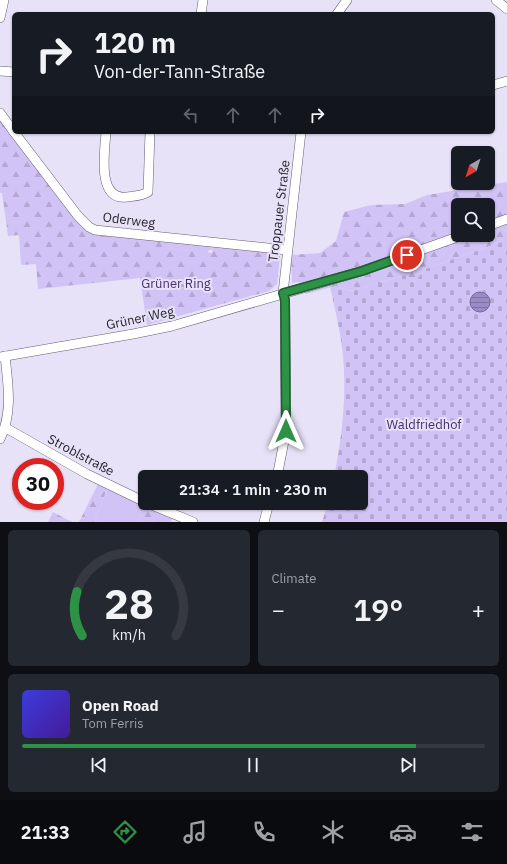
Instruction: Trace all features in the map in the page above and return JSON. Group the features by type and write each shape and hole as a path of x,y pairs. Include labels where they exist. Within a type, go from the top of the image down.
{"street":[{"path":"0,18 4,0"},
{"path":"201,12 203,0"},
{"path":"338,12 347,0"},
{"path":"496,0 507,9"},
{"path":"0,71 12,72"},
{"path":"495,84 507,81"},
{"name":"Oderweg","path":"0,113 12,129"},
{"name":"Oderweg","path":"16,134 78,216 89,227 95,230 287,250"},
{"path":"106,134 104,177 112,193 120,197 144,194 148,192 150,134"},
{"name":"Troppauer Straße","path":"278,470 286,431 285,300 283,293 301,134"},
{"path":"495,224 507,220"},
{"name":"Grüner Weg","path":"2,356 156,329 362,271 451,239"},
{"path":"0,439 6,428 9,407 2,356"},
{"name":"Stroblstraße","path":"6,428 80,470 138,498"},
{"name":"Stroblstraße","path":"165,510 193,522"},
{"path":"264,522 267,510"}],"green space":[{"name":"Grüner Ring","path":"0,119 81,225 167,241 172,249 212,253 213,246 276,253 280,256 277,284 269,291 147,325 140,278 38,289 36,264 21,265 19,235 8,236 2,193 0,193"},
{"path":"507,182 507,240 425,269 414,283 405,275 352,291 335,286 306,294 299,282 292,283 291,255 320,253 336,241 344,212 371,205 405,204 427,195 458,190 495,190 495,184"},
{"name":"Waldfriedhof","path":"507,240 507,522 322,522 326,510 368,510 368,470 335,470 344,409 344,374 341,340 330,287 335,286 352,291 405,275 414,283 425,269"},
{"path":"167,241 213,246 212,250 209,250 208,253 172,249"},
{"path":"98,484 107,489 95,520 97,522 79,522"},
{"path":"107,489 138,503 138,510 143,510 138,522 97,522 95,520"},
{"path":"143,510 153,510 172,519 171,522 138,522"},
{"path":"53,512 72,522 48,522"}],"shaded area":[{"path":"476,292 484,292 490,298 490,306 484,312 476,312 470,306 470,298"}],"route":[{"path":"286,431 285,300 283,293 362,271 407,255"}]}
